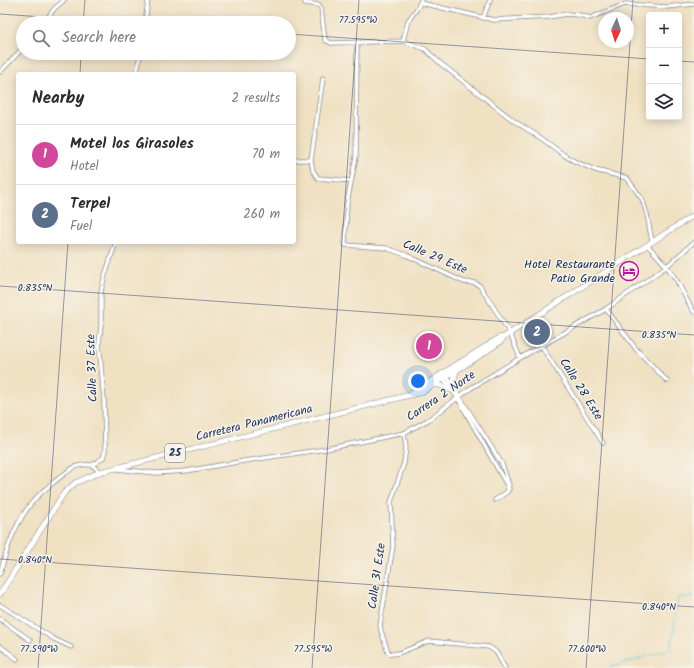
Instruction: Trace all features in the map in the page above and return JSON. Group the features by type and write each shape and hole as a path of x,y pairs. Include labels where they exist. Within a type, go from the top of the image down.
{"highway":[{"name":"Carretera Panamericana","path":"0,594 64,493 75,483 100,472 114,468 408,394 422,392 499,338 510,334 694,215"},
{"name":"Carretera Panamericana","path":"408,394 456,371 500,342 504,337"},
{"path":"434,384 453,388 456,371"}],"street":[{"path":"49,16 64,0"},
{"path":"146,16 148,0"},
{"path":"304,0 305,3 319,5 321,8 325,40 327,42 403,42 425,49 440,64 514,121 569,158 595,170 627,178 642,199 647,214 652,242"},
{"path":"483,18 490,0"},
{"path":"403,42 408,21 421,1 483,18 502,20 574,14 590,18 625,4 667,7 694,4"},
{"path":"323,78 311,160 313,171 318,178 351,181 356,157 358,42"},
{"path":"0,72 16,55"},
{"path":"137,72 139,60"},
{"path":"296,160 311,160"},
{"name":"Calle 29 Este","path":"351,181 347,203 345,245 386,248 406,255 464,282 475,283 480,286 510,334 520,358"},
{"name":"Carrera 2 Norte","path":"114,468 156,473 186,471 244,461 326,450 404,433 428,420 458,397 520,358 606,308 667,266 694,242"},
{"name":"Calle 37 Este","path":"92,465 103,458 105,451 104,400 99,343 101,326 101,291 104,276 115,244"},
{"path":"647,245 667,266 694,312"},
{"path":"606,308 636,349 667,381"},
{"name":"Calle 28 Este","path":"542,345 603,443"},
{"path":"444,376 502,464 508,477 509,489 496,500"},
{"name":"Calle 31 Este","path":"404,433 406,447 404,463 391,502 393,546 380,625 388,652 392,654 399,653 429,641 489,647 496,652 505,668"},
{"path":"0,574 4,557 20,519 39,494 72,468 79,465 92,465 100,472"},
{"path":"0,559 4,557"},
{"path":"0,605 71,648"},
{"path":"0,619 30,640"},
{"path":"0,646 17,659"}],"waterway":[{"path":"609,668 671,649 678,597 694,597"}],"place":[{"name":"Hotel Restaurante Patio Grande","path":"629,271"},
{"name":"Terpel","path":"537,332"},
{"name":"Motel los Girasoles","path":"429,346"}]}
